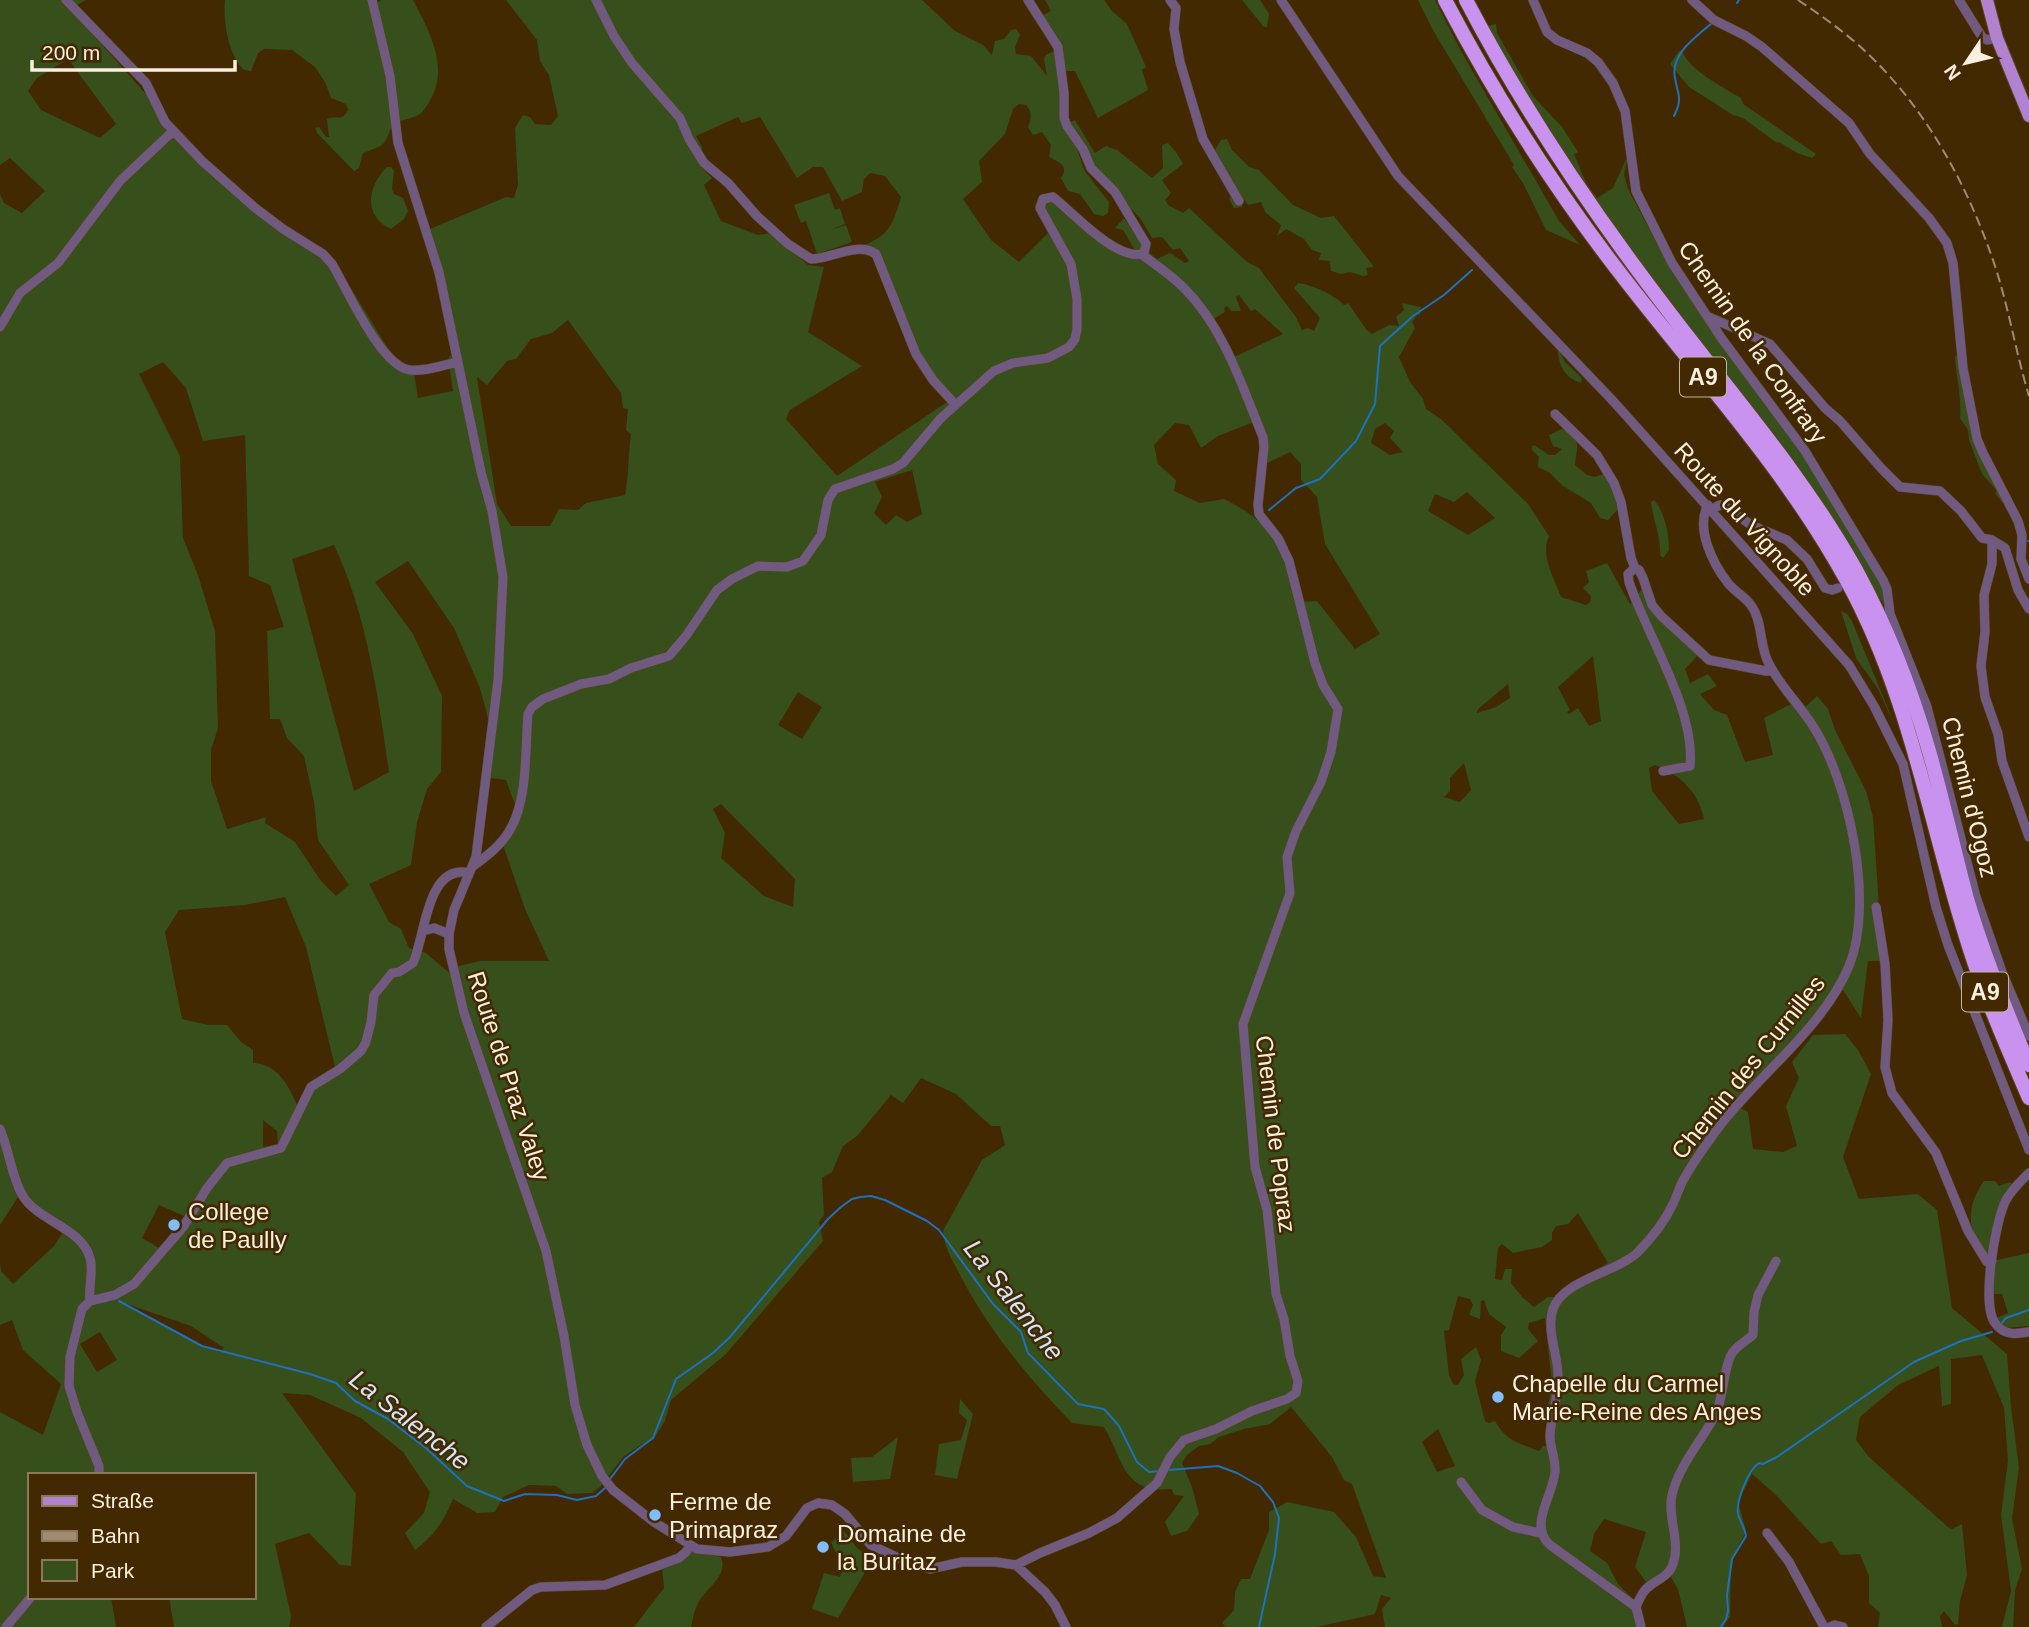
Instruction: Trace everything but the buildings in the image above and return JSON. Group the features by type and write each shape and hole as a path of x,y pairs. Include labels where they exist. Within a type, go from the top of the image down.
{"highway":[{"name":"A9","path":"1445,0 1504,105 1558,188 1628,284 1757,445 1828,548 1858,602 1884,658 1909,728 1950,883 1983,988 2029,1098"},
{"name":"A9","path":"1466,0 1525,104 1595,212 1668,311 1766,435 1819,511 1856,571 1896,655 1924,732 1965,891 1991,972 2029,1065"}],"main road":[{"path":"1987,0 1997,38 2029,116"}],"street":[{"path":"66,0 146,83 164,122 202,161 254,207 323,254 332,264 377,345 388,359 401,368 412,371 458,362"},
{"name":"Route de Praz Valey","path":"372,0 390,76 400,154 439,272 481,472 492,511 503,577 498,680 476,857 454,910 449,934 452,966 464,1013 546,1251 580,1426 610,1488 690,1546"},
{"path":"99,1473 99,1466 69,1386 70,1357 82,1308 90,1301 115,1296 134,1284 184,1226 207,1188 227,1163 281,1148 311,1087 341,1069 360,1051 366,1042 371,1022 374,995 392,973 399,972 413,963 429,904 437,888 455,874 470,871 510,830 519,811 528,714 537,702 581,684 609,679 631,668 668,656 686,636 717,590 732,579 758,566 787,567 803,561 821,535 828,500 835,489 903,463 955,404 933,380 916,354 876,254 859,249 811,259 788,244 757,216 728,183 704,163 688,139 680,118 632,63 614,36 596,0"},
{"name":"Chemin de Popraz","path":"1028,0 1058,47 1067,126 1083,149 1091,168 1115,192 1163,270"},
{"path":"1170,0 1176,8 1174,29 1180,62 1203,139 1239,201"},
{"name":"Route du Vignoble","path":"1281,0 1398,176 1614,402 1710,507 1849,665 1862,684 1898,751 1936,907 1948,945 2029,1150"},
{"name":"Chemin de la Confrary","path":"1533,0 1547,32 1557,40 1587,53 1598,62 1613,83 1625,111 1632,169 1641,204 1672,263 1705,315 1805,451 1876,568"},
{"path":"1692,0 1714,20 1762,47 1849,123 1870,154 1929,218 1947,243 1953,263 1965,379 1977,439 2018,521 2022,535 2021,559 2029,579"},
{"path":"1959,0 1982,37 1987,40 1997,38"},
{"path":"0,327 20,293 58,263 120,181 173,131"},
{"name":"Chemin de Popraz","path":"955,404 994,371 1013,363 1059,354 1075,339 1077,299 1070,264 1040,208 1043,199 1053,197 1101,238 1130,254 1141,254 1163,270 1196,302 1215,329 1238,376 1263,438 1259,514 1278,538 1289,561 1315,663 1323,685 1338,709 1331,752 1321,782 1296,831 1287,858 1290,893 1243,1024 1255,1167 1266,1210 1276,1294 1284,1319 1297,1385 1296,1393 1287,1399 1252,1410 1216,1429 1184,1440 1157,1483 1116,1518 1016,1565"},
{"path":"1141,254 1146,244"},
{"path":"1705,315 1770,344 1825,408 1900,486 1940,491 1961,511 1982,538 1992,540 2005,548 2018,590 2029,609"},
{"path":"1555,414 1597,456 1614,483 1621,502 1631,558 1661,616 1709,660 1773,671"},
{"path":"1710,507 1725,506 1751,525 1781,536 1807,559 1822,585 1828,589 1838,588"},
{"name":"Chemin des Curnilles","path":"1540,1532 1540,1522 1555,1472 1550,1441 1559,1378 1551,1324 1555,1304 1579,1284 1629,1260 1653,1237 1673,1204 1683,1179 1717,1129 1784,1056 1836,991 1850,965 1857,936 1859,903 1854,840 1832,760 1813,726 1766,658 1752,607 1728,583 1709,548 1702,519 1710,507"},
{"path":"1992,540 1992,564 1984,595 1981,666 1985,697 1998,734 2002,761 2029,837"},
{"path":"1635,568 1629,574 1629,582 1677,697 1690,744 1690,766 1663,771"},
{"name":"Chemin d'Ogoz","path":"1876,568 1887,589 1890,614 1927,707 1976,897 2029,1036"},
{"path":"1875,907 1885,964 1888,1020 1885,1067 1892,1093 1936,1153 1975,1244 1987,1262 1992,1261"},
{"path":"423,931 434,928 449,934"},
{"path":"0,1129 22,1195 30,1206 66,1230 88,1253 91,1265 88,1287 90,1301"},
{"path":"2029,1173 2005,1201 1994,1237 1988,1295 1996,1325 2011,1334 2029,1332"},
{"path":"1641,1627 1636,1607 1641,1594 1669,1573 1674,1563 1672,1496 1689,1454 1713,1420 1719,1406 1730,1357 1735,1348 1753,1335 1758,1295 1776,1261"},
{"path":"1461,1482 1482,1510 1513,1527 1540,1532 1550,1545 1636,1607"},
{"path":"486,1627 532,1590 541,1587 605,1585 679,1558 690,1546 706,1551 730,1552 768,1547 786,1536 807,1508 824,1503 838,1508 871,1545 909,1563 930,1569 962,1562 1016,1565 1045,1591 1066,1627"},
{"path":"1768,1533 1789,1562 1824,1627"},
{"path":"6,1627 29,1599"},
{"path":"1830,1627 1843,1627"}],"green space":[{"path":"0,0 86,0 70,9 179,131 230,182 285,226 326,252 392,355 403,366 413,368 418,398 453,391 448,359 452,353 451,345 436,272 423,229 430,229 506,197 514,198 518,185 515,128 523,115 530,117 535,124 551,125 558,116 549,75 540,61 537,40 506,0 922,0 955,31 983,45 992,55 995,41 1004,39 1011,30 1016,29 1020,35 1015,47 1016,54 1031,56 1047,76 1044,59 1054,51 1040,21 1041,16 1051,11 1045,0 1104,0 1127,24 1146,67 1142,70 1148,90 1098,118 1075,71 1061,71 1060,86 1065,103 1062,118 1064,129 1077,148 1084,170 1109,202 1108,213 1103,216 1094,214 1080,194 1068,191 1061,178 1064,167 1049,157 1051,145 1042,132 1033,135 1028,127 1030,110 1026,105 1019,104 1013,109 1005,134 979,161 982,182 963,199 991,240 1019,262 1048,233 1035,205 1048,193 1116,245 1135,250 1123,230 1115,228 1124,218 1145,249 1157,259 1170,253 1185,263 1189,261 1180,248 1173,250 1162,237 1152,238 1140,218 1093,170 1068,123 1075,120 1095,153 1106,146 1117,150 1152,178 1163,168 1162,145 1168,143 1183,164 1162,180 1171,193 1165,200 1168,205 1183,213 1189,208 1247,262 1259,268 1296,317 1302,330 1308,328 1314,331 1320,318 1294,288 1298,283 1335,297 1344,305 1348,303 1372,334 1389,325 1399,326 1396,317 1404,310 1402,303 1421,307 1420,315 1412,322 1415,328 1399,357 1426,409 1441,419 1528,504 1549,536 1547,559 1561,597 1586,605 1591,596 1583,588 1589,582 1586,571 1607,563 1630,604 1647,583 1654,605 1700,653 1685,669 1690,683 1708,674 1717,686 1700,694 1714,710 1727,715 1745,762 1773,755 1764,718 1797,701 1803,709 1817,696 1828,709 1835,730 1866,791 1873,817 1880,922 1889,961 1868,961 1861,1018 1841,987 1815,1014 1786,1057 1762,1084 1726,1104 1687,1172 1736,1106 1748,1112 1753,1149 1783,1152 1797,1146 1786,1106 1799,1078 1792,1062 1813,1035 1845,1034 1858,1050 1871,1074 1843,1157 1859,1199 1918,1194 1937,1210 1952,1308 2007,1354 2019,1468 2012,1518 2022,1569 2015,1590 2013,1627 2002,1627 2011,1591 2001,1515 2008,1461 2004,1408 1982,1355 1951,1359 1951,1404 1942,1406 1939,1366 1898,1385 1860,1417 1856,1440 1869,1457 1948,1527 1952,1529 1962,1524 1967,1575 1960,1601 1958,1624 1955,1625 1944,1611 1940,1616 1942,1627 1878,1627 1880,1613 1869,1603 1869,1576 1860,1554 1841,1555 1831,1541 1821,1544 1776,1495 1752,1474 1738,1502 1746,1531 1731,1561 1730,1617 1722,1627 1687,1627 1678,1589 1669,1574 1649,1586 1635,1567 1646,1532 1604,1519 1594,1534 1590,1551 1607,1563 1618,1584 1635,1601 1646,1627 1385,1627 1382,1609 1391,1598 1381,1595 1375,1614 1317,1627 1226,1627 1222,1623 1234,1610 1235,1592 1241,1579 1250,1579 1269,1530 1269,1512 1287,1502 1334,1512 1356,1537 1373,1576 1386,1578 1352,1484 1344,1480 1332,1457 1291,1407 1270,1424 1219,1437 1187,1455 1182,1463 1199,1514 1187,1531 1171,1536 1165,1522 1184,1496 1174,1495 1172,1489 1143,1486 1134,1480 1121,1462 1104,1427 1072,1423 1009,1351 969,1292 948,1252 943,1231 982,1160 1005,1145 1000,1126 991,1126 956,1094 921,1078 903,1103 891,1095 857,1136 843,1146 832,1172 822,1178 824,1215 819,1222 823,1241 726,1354 671,1400 665,1421 653,1440 652,1438 624,1456 600,1487 592,1493 567,1494 556,1486 529,1485 503,1497 495,1512 477,1513 453,1499 438,1527 415,1550 405,1533 424,1513 430,1492 403,1452 361,1418 310,1395 282,1393 356,1494 351,1566 340,1565 309,1533 275,1544 291,1616 289,1627 174,1627 169,1599 256,1599 256,1473 28,1473 28,1599 111,1599 116,1627 0,1627 0,1412 43,1435 61,1384 23,1350 12,1320 0,1325 0,1263 1,1271 13,1284 54,1246 63,1232 35,1213 22,1191 0,1225 0,194 4,203 22,213 45,191 10,158 0,165","holes":["68,59 116,124 100,138 41,110 28,91 37,78","738,117 742,123 760,117 797,178 813,167 823,167 842,201 862,192 864,179 870,173 885,176 901,197 895,216 884,234 859,247 878,254 890,278 905,340 924,375 947,402 837,476 786,419 790,410 862,366 808,332 824,267 808,265 771,233 758,235 721,221 704,185 712,178 701,167 702,147 696,136","1239,295 1251,311 1255,309 1283,334 1232,358 1212,320 1225,312 1224,308 1227,306 1231,311 1241,311 1236,297","568,320 621,393 623,408 628,409 626,430 631,434 625,495 586,503 578,510 559,509 550,526 511,526 497,504 477,377 487,385 507,361 516,359 531,339 552,333","163,362 186,388 203,441 245,435 249,576 270,585 284,627 267,631 270,719 280,719 287,738 304,756 314,802 318,840 349,885 336,896 321,881 295,842 265,823 266,817 227,829 211,781 211,750 218,728 215,631 198,575 183,538 180,456 139,374","1254,422 1262,452 1259,467 1290,452 1301,464 1301,480 1317,497 1325,544 1380,634 1355,649 1317,601 1296,602 1281,552 1267,529 1256,519 1224,499 1200,503 1174,491 1176,480 1158,464 1154,445 1175,423 1189,425 1201,448 1218,436","1385,423 1394,431 1390,438 1403,452 1390,455 1371,443 1375,429","912,470 922,514 907,522 896,515 886,525 874,513 882,497 875,482","1467,492 1495,518 1468,535 1428,511 1435,494 1454,502","334,545 355,599 370,656 389,772 354,791 292,559","408,561 454,628 480,688 490,726 484,777 506,780 517,810 503,845 525,909 549,961 480,961 459,966 453,976 426,953 409,948 401,929 389,922 369,884 411,865 417,822 427,789 441,772 442,696 413,634 375,582","1593,656 1601,721 1589,726 1578,708 1569,714 1567,712 1570,710 1558,687","1508,684 1510,698 1496,707 1477,713 1478,709","798,692 822,707 802,739 778,725","1464,763 1471,790 1460,802 1444,797 1450,791 1450,778","1655,765 1687,785 1701,809 1704,819 1679,824 1652,791 1649,768","721,804 795,879 793,907 764,896 721,858 725,833 713,809","285,897 306,947 335,1067 309,1082 298,1107 282,1078 270,1067 253,1063 253,1050 241,1042 227,1025 208,1025 182,1019 165,932 179,910 245,905","263,1120 277,1131 278,1144 263,1147","159,1205 184,1216 159,1248 142,1238","1578,1213 1608,1263 1575,1281 1556,1297 1548,1297 1534,1307 1511,1283 1512,1269 1505,1269 1502,1280 1495,1279 1498,1248 1502,1244 1513,1253 1542,1247 1552,1240 1556,1226 1568,1224","1458,1296 1470,1299 1473,1305 1469,1315 1480,1319 1481,1301 1484,1300 1489,1314 1506,1327 1501,1335 1501,1351 1519,1358 1538,1341 1528,1329 1529,1323 1545,1318 1552,1384 1547,1411 1548,1446 1543,1446 1539,1451 1525,1446 1508,1437 1495,1421 1485,1421 1475,1381 1481,1360 1476,1347 1461,1359 1464,1375 1458,1385 1453,1384 1449,1375 1444,1331 1449,1330","124,1303 191,1326 224,1348 220,1352 202,1346","100,1332 117,1360 97,1372 80,1344","1438,1429 1455,1466 1437,1472 1422,1442"]},
{"path":"225,0 372,0 377,3 381,0 413,0 427,27 436,55 437,83 432,97 420,114 393,124 384,143 363,153 359,168 354,171 315,128 319,127 326,137 329,137 327,119 344,116 348,110 346,104 331,98 315,67 292,50 264,49 258,53 251,71 244,70 230,47"},
{"path":"1242,0 1260,0 1269,14 1267,27 1264,27"},
{"path":"1418,0 1435,0 1461,51 1559,221 1580,245 1546,230 1512,167 1514,165 1434,32"},
{"path":"1496,24 1497,33 1533,96 1562,127 1578,152 1574,154 1587,185 1597,198 1613,188 1628,155 1624,175 1628,189 1672,272 1711,329 1791,435 1882,582 1887,608 1773,435 1596,202 1552,135 1487,26"},
{"path":"1679,51 1682,51 1699,72 1741,98 1743,104 1816,154 1812,158 1777,143 1743,118 1733,115 1689,87 1670,64"},
{"path":"1227,139 1232,150 1249,167 1259,170 1293,205 1321,218 1334,216 1372,264 1373,267 1366,268 1368,275 1331,271 1330,261 1319,260 1321,253 1312,250 1304,239 1286,229 1277,236 1281,225 1265,212 1261,202 1248,205 1242,197 1242,207 1234,208 1229,199 1235,189 1214,152 1221,140"},
{"path":"387,167 394,171 394,194 403,198 408,211 404,219 391,229 376,217 371,201 375,183"},
{"path":"829,193 835,210 840,208 845,224 830,230 846,225 852,242 817,254 806,221 801,223 794,205"},
{"path":"1558,348 1565,362 1582,378 1581,383 1563,370"},
{"path":"1955,356 1960,357 1974,428 2005,499 2002,502 1995,493 1997,491 1982,474 1968,430 1960,418"},
{"path":"1564,428 1577,445 1575,465 1587,475 1608,475 1618,509 1608,520 1600,518 1591,503 1538,467 1539,457 1532,450 1532,446 1549,455 1555,455 1562,449 1553,446 1549,435"},
{"path":"1654,500 1664,517 1667,531 1669,550 1663,558 1660,555 1651,502"},
{"path":"1841,611 1852,621 1896,728 1878,689 1856,658"},
{"path":"1984,1181 1995,1181 1999,1186 2010,1182 2015,1188 2005,1201 1993,1261 2029,1253 2029,1326 2005,1328 1996,1318 2008,1313 2002,1294 1991,1294 1992,1261 1973,1233 1971,1223 1973,1203"},
{"path":"960,1399 973,1414 957,1479 935,1475 939,1444 961,1440 967,1420 959,1413"},
{"path":"898,1437 890,1479 853,1482 851,1458 872,1457"},
{"path":"844,1531 857,1548 873,1559 838,1618 812,1609 824,1573 840,1577 842,1571 837,1569 839,1560 831,1542"},
{"path":"695,1551 721,1557 722,1569 698,1603 691,1627 634,1627 664,1588 662,1568"}],"waterway":[{"path":"1674,116 1679,101 1674,69 1676,61 1692,40 1712,23"},
{"path":"1269,510 1296,488 1320,479 1356,441 1375,404 1380,346 1413,316 1444,295 1472,270"},
{"name":"La Salenche","path":"610,1479 625,1459 653,1438 676,1379 713,1353 730,1337 828,1219 852,1199 871,1196 885,1200 939,1230 993,1304 1021,1332 1028,1353 1078,1404 1104,1409 1119,1426 1137,1462 1149,1472 1160,1471"},
{"name":"La Salenche","path":"119,1301 202,1346 336,1383 355,1401 388,1419 427,1449 467,1486 504,1501 525,1494 557,1495 577,1500 596,1496 605,1488"},
{"name":"La Salenche","path":"2000,1325 2006,1318 2029,1310"},
{"name":"La Salenche","path":"1721,1627 1728,1611 1727,1595 1732,1559 1746,1536 1738,1514 1739,1502 1747,1479 1755,1467 1777,1457 1914,1362 1961,1341 1992,1332"},
{"name":"La Salenche","path":"1169,1470 1218,1466 1260,1486 1273,1502 1279,1518 1275,1554 1259,1627"}],"railway":[{"path":"1798,0 1850,38 1888,74 1927,124 1944,151 1972,208 1995,266 2029,396"}],"place":[{"name":"College de Paully","path":"174,1225"},
{"name":"Chapelle du Carmel Marie-Reine des Anges","path":"1498,1397"},
{"name":"Ferme de Primapraz","path":"655,1515"},
{"name":"Domaine de la Buritaz","path":"823,1547"}]}
